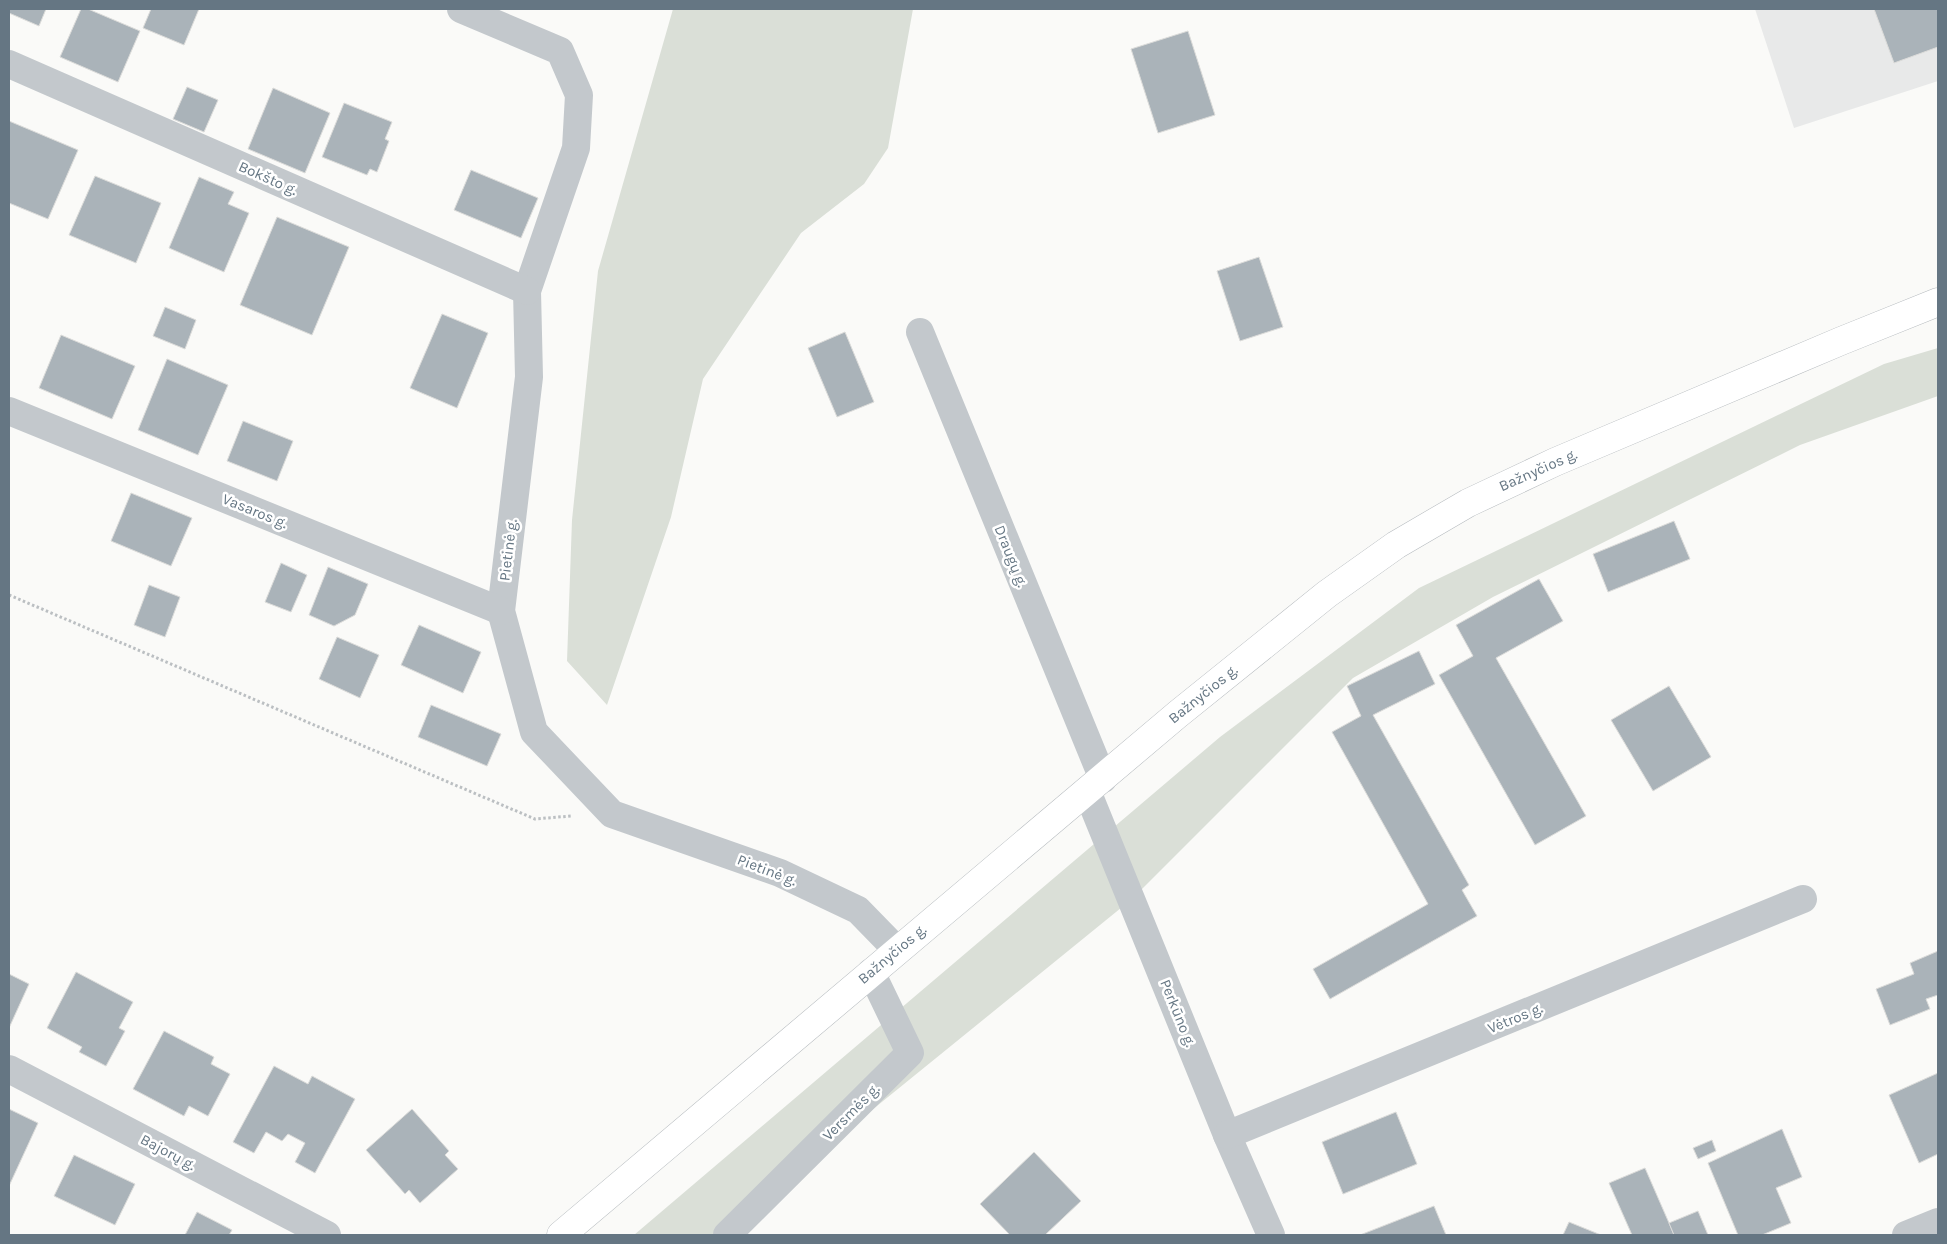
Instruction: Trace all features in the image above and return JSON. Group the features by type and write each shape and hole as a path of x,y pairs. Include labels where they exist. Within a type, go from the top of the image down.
{"main road":[{"name":"Bažnyčios g.","path":"561,1235 1178,714 1327,594 1396,545 1468,503 1679,409 1938,302"}],"street":[{"name":"Pietinė g.","path":"461,9 560,51 579,95 576,148 527,291 529,376 501,610 534,732 612,814 780,873 858,910 897,950"},
{"name":"Bokšto g.","path":"9,64 527,291"},
{"name":"Draugų g.","path":"920,332 1095,785"},
{"name":"Vasaros g.","path":"9,411 501,610"},
{"name":"Perkūno g.","path":"1095,785 1227,1134 1271,1235"},
{"name":"Vėtros g.","path":"1227,1134 1803,899"},
{"name":"Versmės g.","path":"727,1235 910,1054 871,972"},
{"name":"Bajorų g.","path":"9,1069 327,1235"},
{"path":"1906,1235 1938,1222"}],"path":[{"path":"9,595 535,819 612,814"}],"shaded area":[{"path":"673,9 913,9 888,148 864,184 801,233 703,379 671,517 607,705 567,661 572,520 598,271"},
{"path":"1755,9 1938,9 1938,81 1794,128"},
{"path":"1938,348 1938,396 1800,445 1493,597 1353,678 1132,899 718,1235 634,1235 1220,737 1419,588 1884,364"}],"building":[{"path":"9,9 46,9 39,26 9,13"},
{"path":"81,9 88,9 140,31 118,82 60,57"},
{"path":"151,9 199,9 184,45 143,28"},
{"path":"1874,9 1938,9 1938,47 1894,63"},
{"path":"1188,31 1215,115 1158,133 1131,49"},
{"path":"187,87 218,100 204,132 173,119"},
{"path":"273,88 330,113 305,173 248,149"},
{"path":"344,103 392,122 385,139 389,141 377,172 370,169 367,175 322,157"},
{"path":"9,121 78,150 48,219 9,203"},
{"path":"471,170 538,198 521,238 454,210"},
{"path":"95,176 161,203 136,263 69,235"},
{"path":"199,177 234,192 228,204 249,213 224,272 169,248"},
{"path":"277,217 349,247 312,335 240,305"},
{"path":"1259,257 1283,327 1240,341 1217,271"},
{"path":"165,307 196,320 185,349 153,336"},
{"path":"442,314 488,333 457,408 410,388"},
{"path":"845,332 874,402 837,417 808,348"},
{"path":"61,335 135,366 112,419 39,388"},
{"path":"167,359 228,385 198,455 138,430"},
{"path":"243,421 293,441 277,481 227,461"},
{"path":"131,493 192,518 171,566 111,541"},
{"path":"1674,521 1690,559 1608,592 1593,554"},
{"path":"281,563 307,575 291,612 265,602"},
{"path":"328,567 368,584 355,615 334,626 309,615"},
{"path":"1539,579 1563,621 1496,658 1586,816 1535,845 1439,675 1473,656 1456,625"},
{"path":"149,585 180,597 165,637 134,625"},
{"path":"419,625 481,652 463,693 401,665"},
{"path":"337,637 379,655 360,698 319,679"},
{"path":"1419,651 1435,684 1373,715 1469,885 1462,890 1477,916 1330,999 1313,969 1428,904 1332,732 1361,716 1347,686"},
{"path":"1669,686 1711,757 1653,791 1611,720"},
{"path":"431,705 501,734 487,766 418,737"},
{"path":"1938,951 1938,995 1926,999 1930,1009 1890,1025 1876,989 1914,974 1910,963"},
{"path":"76,972 133,1002 119,1028 125,1031 106,1066 79,1052 82,1047 47,1028"},
{"path":"9,974 29,984 9,1028"},
{"path":"164,1031 214,1057 211,1064 230,1074 208,1116 189,1106 184,1116 133,1089"},
{"path":"274,1066 308,1084 312,1076 355,1099 315,1173 295,1162 305,1143 288,1134 282,1141 266,1132 254,1153 233,1142"},
{"path":"1938,1073 1938,1154 1919,1163 1889,1095"},
{"path":"9,1109 38,1123 9,1186"},
{"path":"412,1109 449,1151 445,1155 458,1169 420,1203 409,1190 405,1194 366,1150"},
{"path":"1396,1112 1417,1164 1343,1194 1322,1142"},
{"path":"1782,1129 1802,1177 1776,1188 1791,1223 1762,1235 1738,1235 1708,1163"},
{"path":"1712,1140 1716,1151 1698,1159 1693,1148"},
{"path":"1034,1152 1081,1201 1045,1235 1010,1235 980,1204"},
{"path":"74,1155 135,1184 115,1225 54,1196"},
{"path":"1645,1168 1674,1235 1632,1235 1609,1183"},
{"path":"1434,1206 1446,1235 1360,1235"},
{"path":"1698,1211 1708,1235 1674,1235 1669,1223"},
{"path":"197,1212 232,1230 229,1235 185,1235"},
{"path":"1569,1222 1601,1235 1563,1235"}]}
